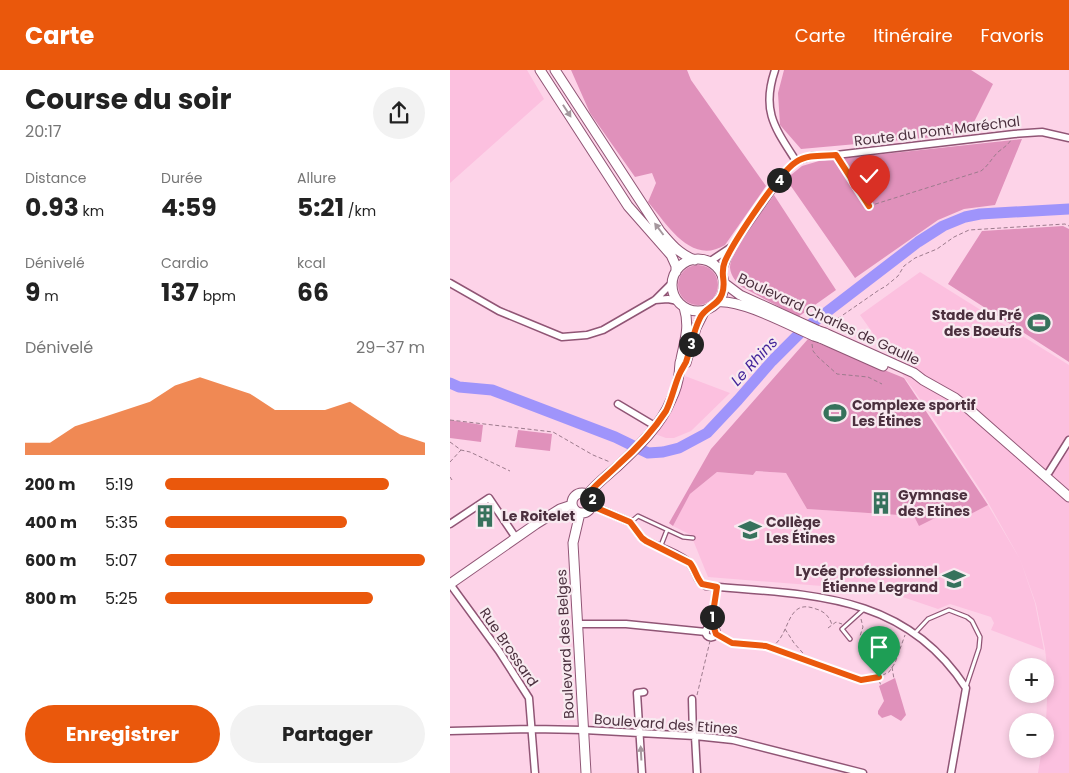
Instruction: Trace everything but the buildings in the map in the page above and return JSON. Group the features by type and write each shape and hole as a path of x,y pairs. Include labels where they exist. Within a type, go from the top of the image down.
{"main road":[{"path":"540,70 628,206 671,255 676,266 673,282 674,292 688,321 679,374"},
{"path":"555,70 660,230 676,249 695,260 709,262 722,278 722,293 717,302 705,310 694,311 681,304"},
{"path":"676,272 688,262 695,260"},
{"name":"Boulevard Charles de Gaulle","path":"722,278 740,295 785,319 913,378 923,380 954,398 1069,497"},
{"name":"Boulevard Charles de Gaulle","path":"717,302 735,303 785,319"},
{"path":"588,494 618,466 655,426 671,400 696,328 705,310"},
{"path":"582,492 588,494 592,499 592,506 586,513 580,513 575,510 572,505 576,494 582,492"},
{"path":"450,584 560,509 572,505"},
{"name":"Boulevard des Belges","path":"580,513 573,543 586,773"}],"street":[{"path":"722,278 731,248 783,174 796,161 775,128 768,105 775,70"},
{"name":"Route du Pont Maréchal","path":"796,161 812,156 836,155 1014,134 1042,132 1069,138"},
{"path":"709,262 731,248"},
{"path":"450,283 499,311 562,337 587,335 603,330 655,300 673,282"},
{"path":"655,300 668,299 681,304"},
{"path":"618,404 655,426"},
{"path":"1044,476 1049,472 1069,440"},
{"path":"450,524 489,498 516,538"},
{"path":"592,506 630,522 642,538 690,563 696,578 702,584 807,596 853,604 866,608 915,633 935,649 957,674 966,688 951,773"},
{"name":"Rue Brossard","path":"450,584 499,651 529,698 533,729 535,773"},
{"path":"578,624 626,624 706,632 708,636 714,636 716,629 711,626 706,632"},
{"path":"642,773 637,693 644,692"},
{"path":"692,699 697,773"},
{"name":"Boulevard des Etines","path":"450,731 584,730 694,736 732,740 863,773"}],"lane":[{"path":"630,522 638,516 683,537 693,538"},
{"path":"660,548 667,530"},
{"path":"850,639 842,628 866,608"},
{"path":"915,633 928,619 949,610 967,616 972,621 980,637 979,648 966,688"}],"path":[{"path":"836,155 869,206 981,172 997,153 1009,143 1014,134"},
{"path":"882,384 868,377 837,374 813,351 820,335 886,286 898,276 904,266 915,258 937,249 969,230 1065,224 1069,226"},
{"path":"450,420 553,432 592,455 618,466"},
{"path":"450,442 461,450 470,452 510,472"},
{"path":"450,462 461,450"},
{"path":"711,626 717,587"},
{"path":"770,648 779,642 786,629 787,622 796,611 806,606 822,611 832,621 832,624"},
{"path":"860,613 863,627 860,636 862,639"},
{"path":"828,628 838,622 844,626"},
{"path":"692,699 697,695 714,636 732,643 755,644 770,648 861,680 878,678 889,672 907,628"},
{"path":"786,629 794,643 811,662"},
{"path":"872,662 881,686"},
{"path":"892,667 894,679"}],"shaded area":[{"path":"450,70 527,70 544,99 450,183"},
{"path":"571,70 687,70 691,80 766,186 725,245 713,250 701,250 681,240 672,231 648,202 656,183 652,173 635,177 590,113"},
{"path":"784,70 971,70 993,84 968,134 801,149 780,125 778,93"},
{"path":"1022,139 995,205 964,209 938,220 855,278 786,179 802,166 819,161"},
{"path":"774,195 836,290 798,317 742,287 734,279 730,268 735,252"},
{"name":"Stade du Pré des Boeufs","path":"1063,226 1069,229 1069,362 948,284 982,231"},
{"path":"702,265 709,268 715,274 718,285 717,293 709,302 702,305 694,305 687,302 679,293 678,281 681,274 690,266"},
{"path":"920,272 1069,365 1069,773 1038,773 1040,758 1054,758 1054,713 1046,713 1047,703 1054,703 1054,658 1046,658 1036,604 1020,559 985,497 927,409 860,315"},
{"name":"Complexe sportif Les Étines","path":"808,339 904,378 988,505 967,516 961,505 919,526 914,516 807,509 786,473 756,471 753,475 717,472 690,494 673,526 669,523 711,449"},
{"path":"685,376 730,393 691,431 674,438 666,438 655,434 671,410"},
{"path":"450,420 483,425 481,442 450,438"},
{"path":"518,430 552,434 550,451 515,447"},
{"path":"756,471 786,473 807,509 914,516 961,505 967,516 988,505 1020,559 1035,603 1044,650 991,630 994,623 991,617 950,604 938,609 885,591 708,577 691,535 673,526 690,494 717,472 753,475"},
{"path":"895,678 906,715 901,721 891,715 882,718 878,714 884,701 879,686"}],"waterway":[{"name":"Le Rhins","path":"450,383 459,387 492,390 615,437 648,453 679,448 707,433 772,361 802,331 918,242 943,226 965,217 980,214 1069,209"}],"place":[{"name":"Stade du Pré des Boeufs","path":"1039,323"},
{"name":"Complexe sportif Les Étines","path":"835,413"},
{"name":"Gymnase des Etines","path":"881,503"},
{"name":"Le Roitelet","path":"485,516"},
{"name":"Collège Les Étines","path":"750,530"},
{"name":"Lycée professionnel Étienne Legrand","path":"954,579"}],"route":[{"path":"869,206 836,155 812,156 796,161 783,174 731,248 721,274 724,288 720,298 712,307 705,310 700,318 671,400 657,424 619,465 588,494 593,502 592,506 630,522 646,541 690,563 696,578 702,584 717,587 711,626 721,638 732,643 766,646 861,680 871,680 879,677"}]}
